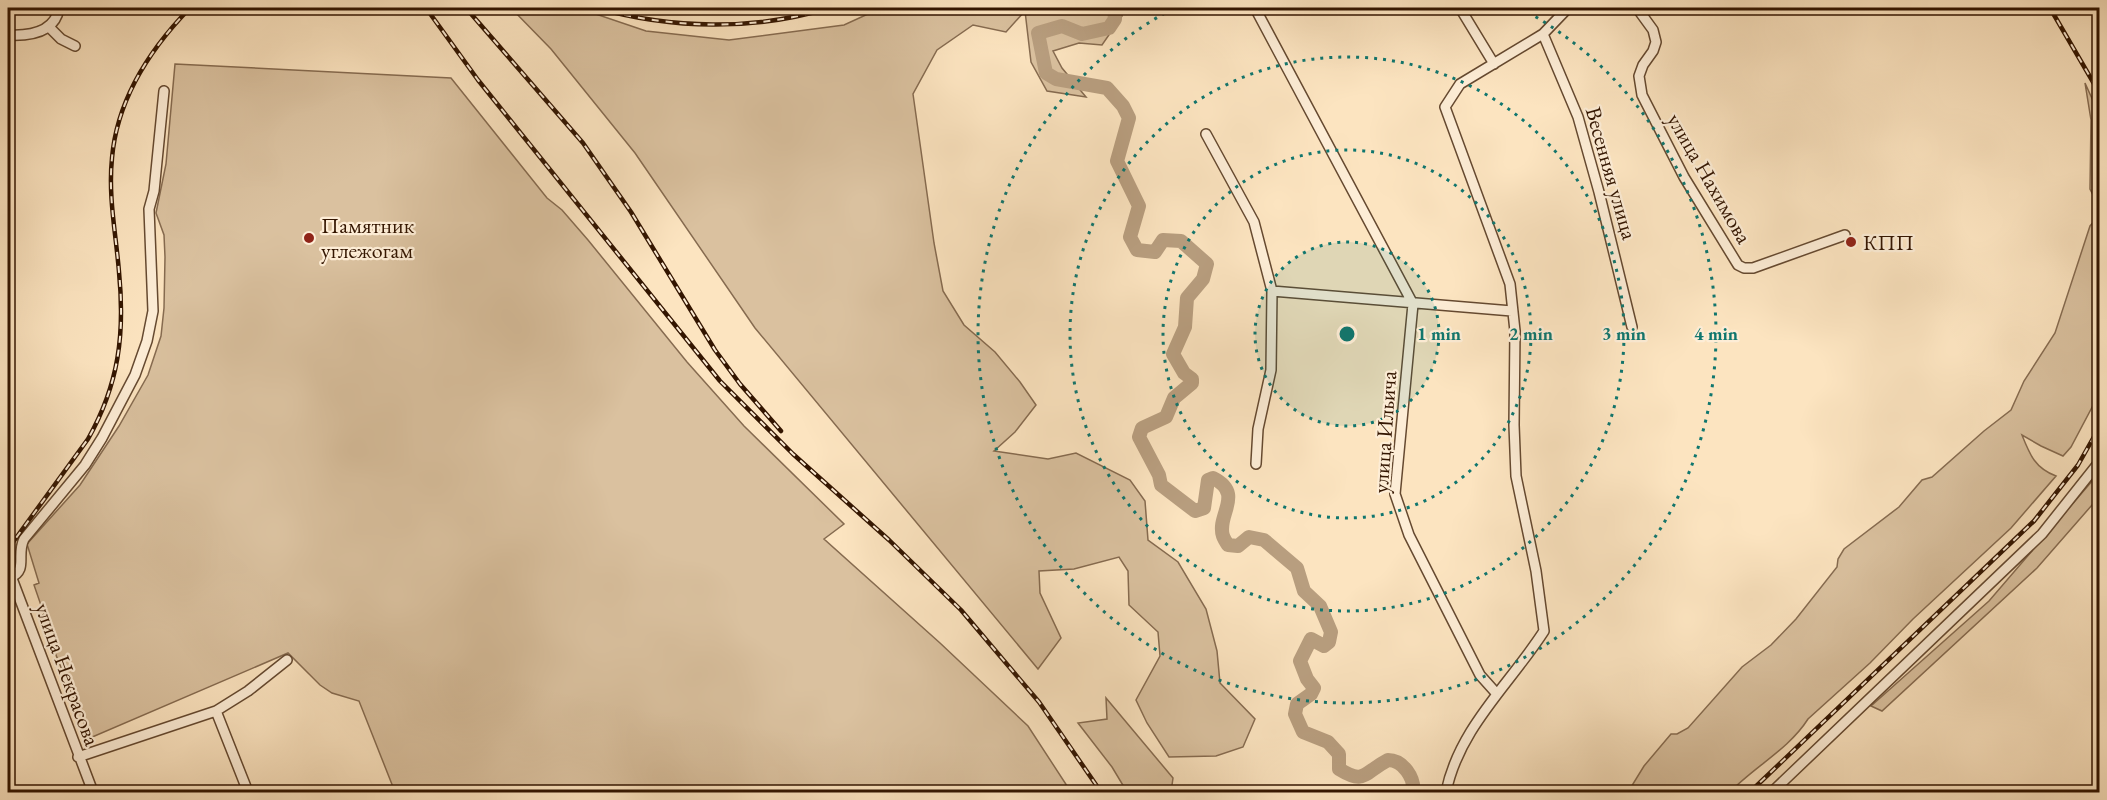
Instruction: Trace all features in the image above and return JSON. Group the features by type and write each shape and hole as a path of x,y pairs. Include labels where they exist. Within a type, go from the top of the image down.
{"street":[{"path":"8,35 29,34 49,27 56,19 59,8"},
{"path":"1255,8 1413,304"},
{"path":"1460,8 1494,64"},
{"path":"1446,792 1460,750 1474,726 1527,658 1544,631 1536,571 1516,476 1515,331 1510,284 1445,107 1460,84 1543,34 1568,8"},
{"name":"улица Нахимова","path":"1637,8 1653,30 1656,42 1639,76 1642,95 1684,177 1738,264 1744,268 1754,268 1845,235"},
{"path":"49,27 61,39 75,46"},
{"name":"Весенняя улица","path":"1543,34 1578,117 1632,327"},
{"path":"9,573 20,573 22,569 20,553 24,539 85,465 110,425 135,375 147,341 153,311 149,209 154,191 164,91"},
{"path":"1206,134 1254,222 1272,291 1271,370 1258,429 1256,464"},
{"path":"1272,291 1512,311"},
{"name":"улица Ильича","path":"1413,304 1395,494 1409,535 1480,675 1497,694"},
{"path":"1772,792 2042,534 2100,461"},
{"name":"улица Некрасова","path":"9,573 93,792"},
{"path":"78,757 216,711 248,691 287,660"},
{"path":"216,711 248,792"}],"shaded area":[{"path":"511,8 578,8 646,31 729,40 844,25 881,8 1121,8 1122,16 1102,45 1079,43 1053,51 1062,68 1086,97 1047,91 1031,62 1025,11 1006,32 973,25 937,50 913,94 934,243 943,291 964,325 995,352 1036,405 1015,432 994,451 1048,459 1076,453 1130,480 1145,501 1148,540 1178,562 1206,609 1217,651 1220,683 1255,719 1243,747 1216,756 1169,757 1147,723 1136,700 1160,656 1158,632 1129,605 1128,571 1119,557 1074,569 1039,571 1040,593 1061,638 1038,669 755,328 635,153 551,49"},
{"path":"648,8 794,8 721,13"},
{"path":"175,64 451,78 547,198 562,210 588,240 687,362 744,426 844,524 824,539 1028,726 1071,792 395,792 359,701 332,693 320,685 288,653 90,738 40,616 44,614 34,585 39,583 27,544 80,485 119,426 148,375 161,336 165,257 164,235 156,213 166,164"},
{"path":"2085,83 2099,114 2099,207 2090,189 2091,120"},
{"path":"2099,209 2099,394 2071,447 2063,456 2022,435 2038,465 2056,476 2011,528 1808,719 1791,740 1730,792 1628,792 1644,766 1671,734 1677,734 1688,728 1742,667 1771,645 1796,619 1837,567 1838,559 1844,549 1899,507 1922,480 1932,477 2011,410 2024,381 2055,333 2090,226 2097,218"},
{"path":"2099,473 2099,497 2037,568 1882,711 1871,706 1989,601"},
{"path":"2099,549 2099,676 2093,671 2095,553"},
{"path":"1106,698 1173,778 1171,792 1127,792 1112,767 1078,723 1107,719"}],"waterway":[{"path":"1114,8 1115,19 1109,28 1082,34 1062,26 1038,33 1046,73 1056,79 1107,88 1123,106 1129,118 1117,161 1139,206 1130,237 1137,250 1155,252 1163,240 1181,241 1207,264 1203,279 1187,298 1185,327 1173,354 1184,373 1192,379 1192,383 1174,398 1166,417 1142,428 1139,437 1159,475 1161,485 1195,511 1204,508 1208,480 1213,478 1222,484 1227,491 1228,498 1222,528 1228,545 1238,546 1249,537 1264,540 1297,568 1304,591 1320,606 1331,632 1329,642 1324,646 1311,639 1300,661 1307,679 1314,688 1311,694 1297,704 1295,714 1303,732 1328,742 1339,754 1339,769 1354,776 1364,775 1388,760 1399,763 1410,776 1413,792"}],"railway":[{"path":"8,549 88,439 107,398 117,358 121,317 111,187 115,137 128,96 149,58 190,8"},
{"path":"426,8 478,80 720,381 793,454 889,540 961,610 1039,702 1101,792"},
{"path":"466,8 583,143 631,212 715,350 740,384 781,431"},
{"path":"597,8 654,20 713,25 772,21 829,8"},
{"path":"2050,8 2100,94"},
{"path":"1750,792 2034,521 2078,465 2100,426"}],"place":[{"name":"Памятник углежогам","path":"309,238"},
{"name":"КПП","path":"1851,242"}]}
